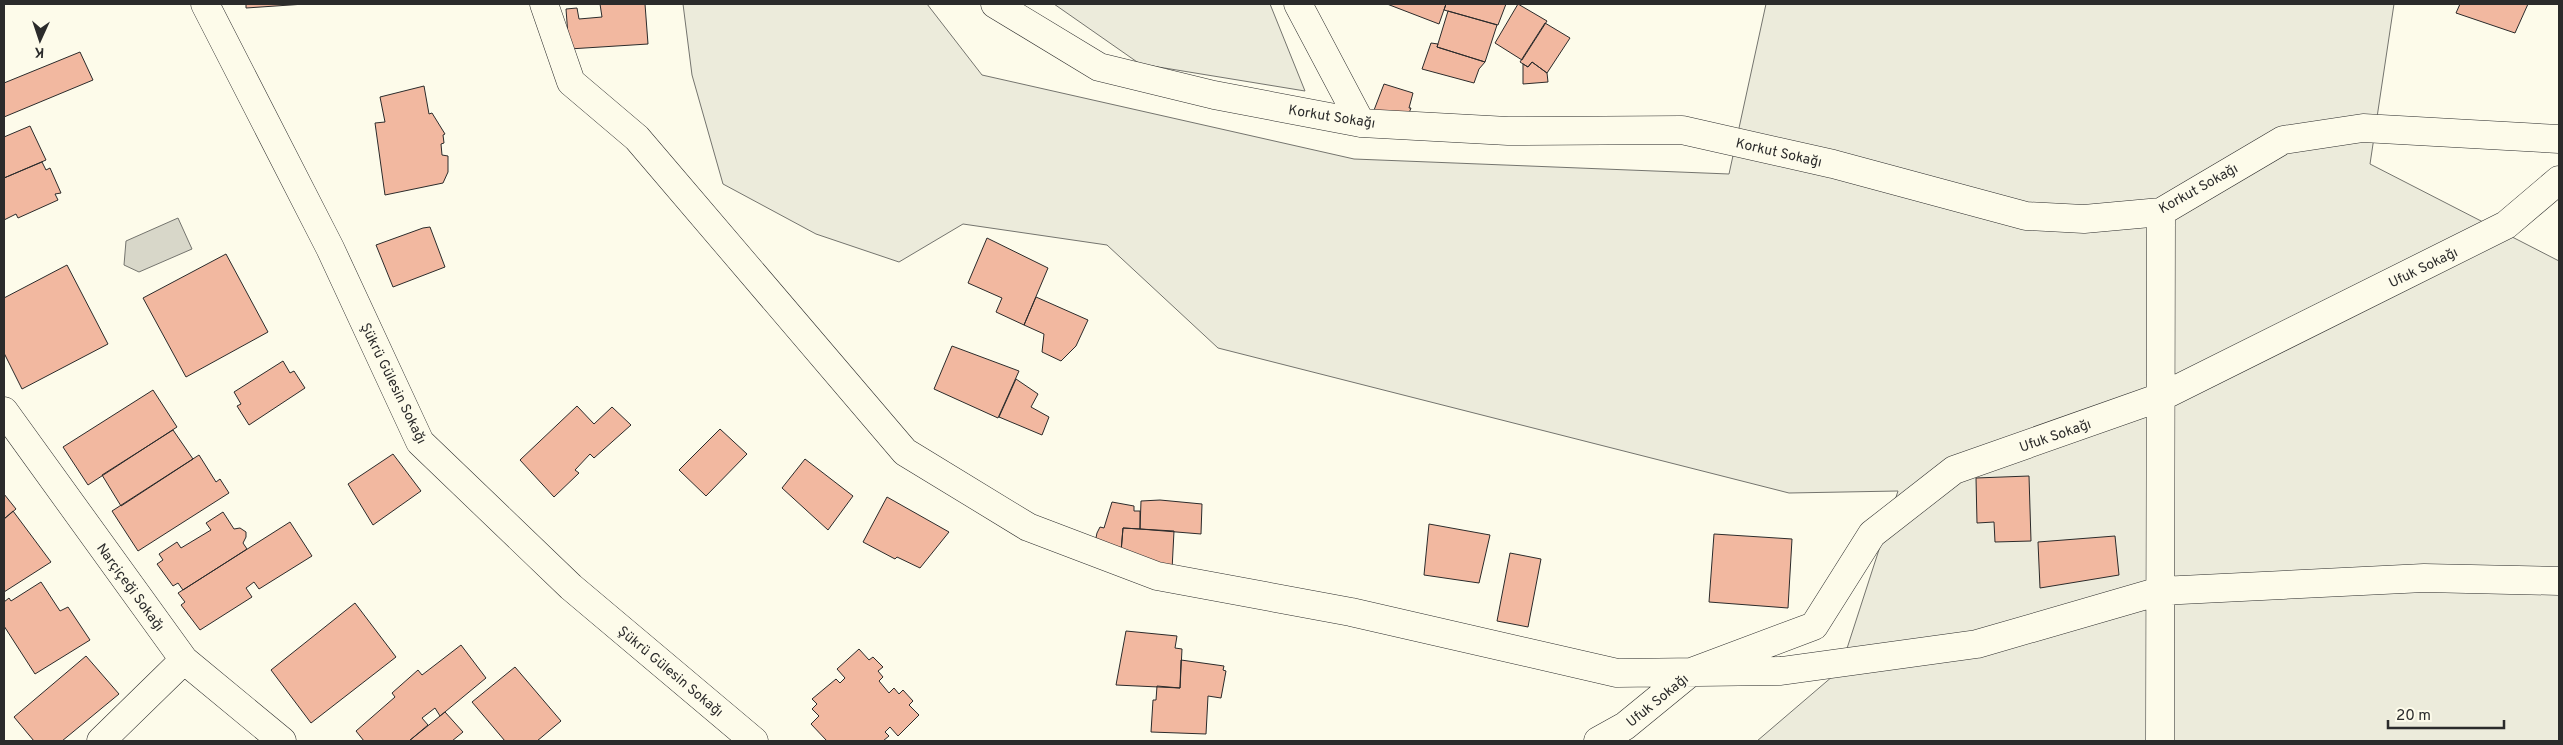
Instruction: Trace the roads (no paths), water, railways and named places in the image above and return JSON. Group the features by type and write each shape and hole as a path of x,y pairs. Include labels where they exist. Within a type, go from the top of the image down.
{"street":[{"name":"Şükrü Gülesin Sokağı","path":"205,4 330,248 420,442 571,587 754,741"},
{"path":"544,4 571,82 637,138 905,452 1028,527 1157,576 1351,612 1617,673 1780,671 1977,644 2160,591 2424,578 2559,581"},
{"name":"Korkut Sokağı","path":"995,4 1099,67 1214,95 1361,123 1508,131 1682,130 1833,164 2026,216 2084,220 2161,212 2283,140 2363,128 2559,139"},
{"path":"1298,4 1361,123"},
{"name":"Ufuk Sokağı","path":"1598,741 1625,726 1691,672 1814,626 1872,534 1954,470 2161,397 2506,225 2559,180"},
{"path":"2160,741 2161,212"},
{"name":"Narçiçeği Sokağı","path":"4,411 184,660 282,741"},
{"path":"101,741 184,660"}]}
